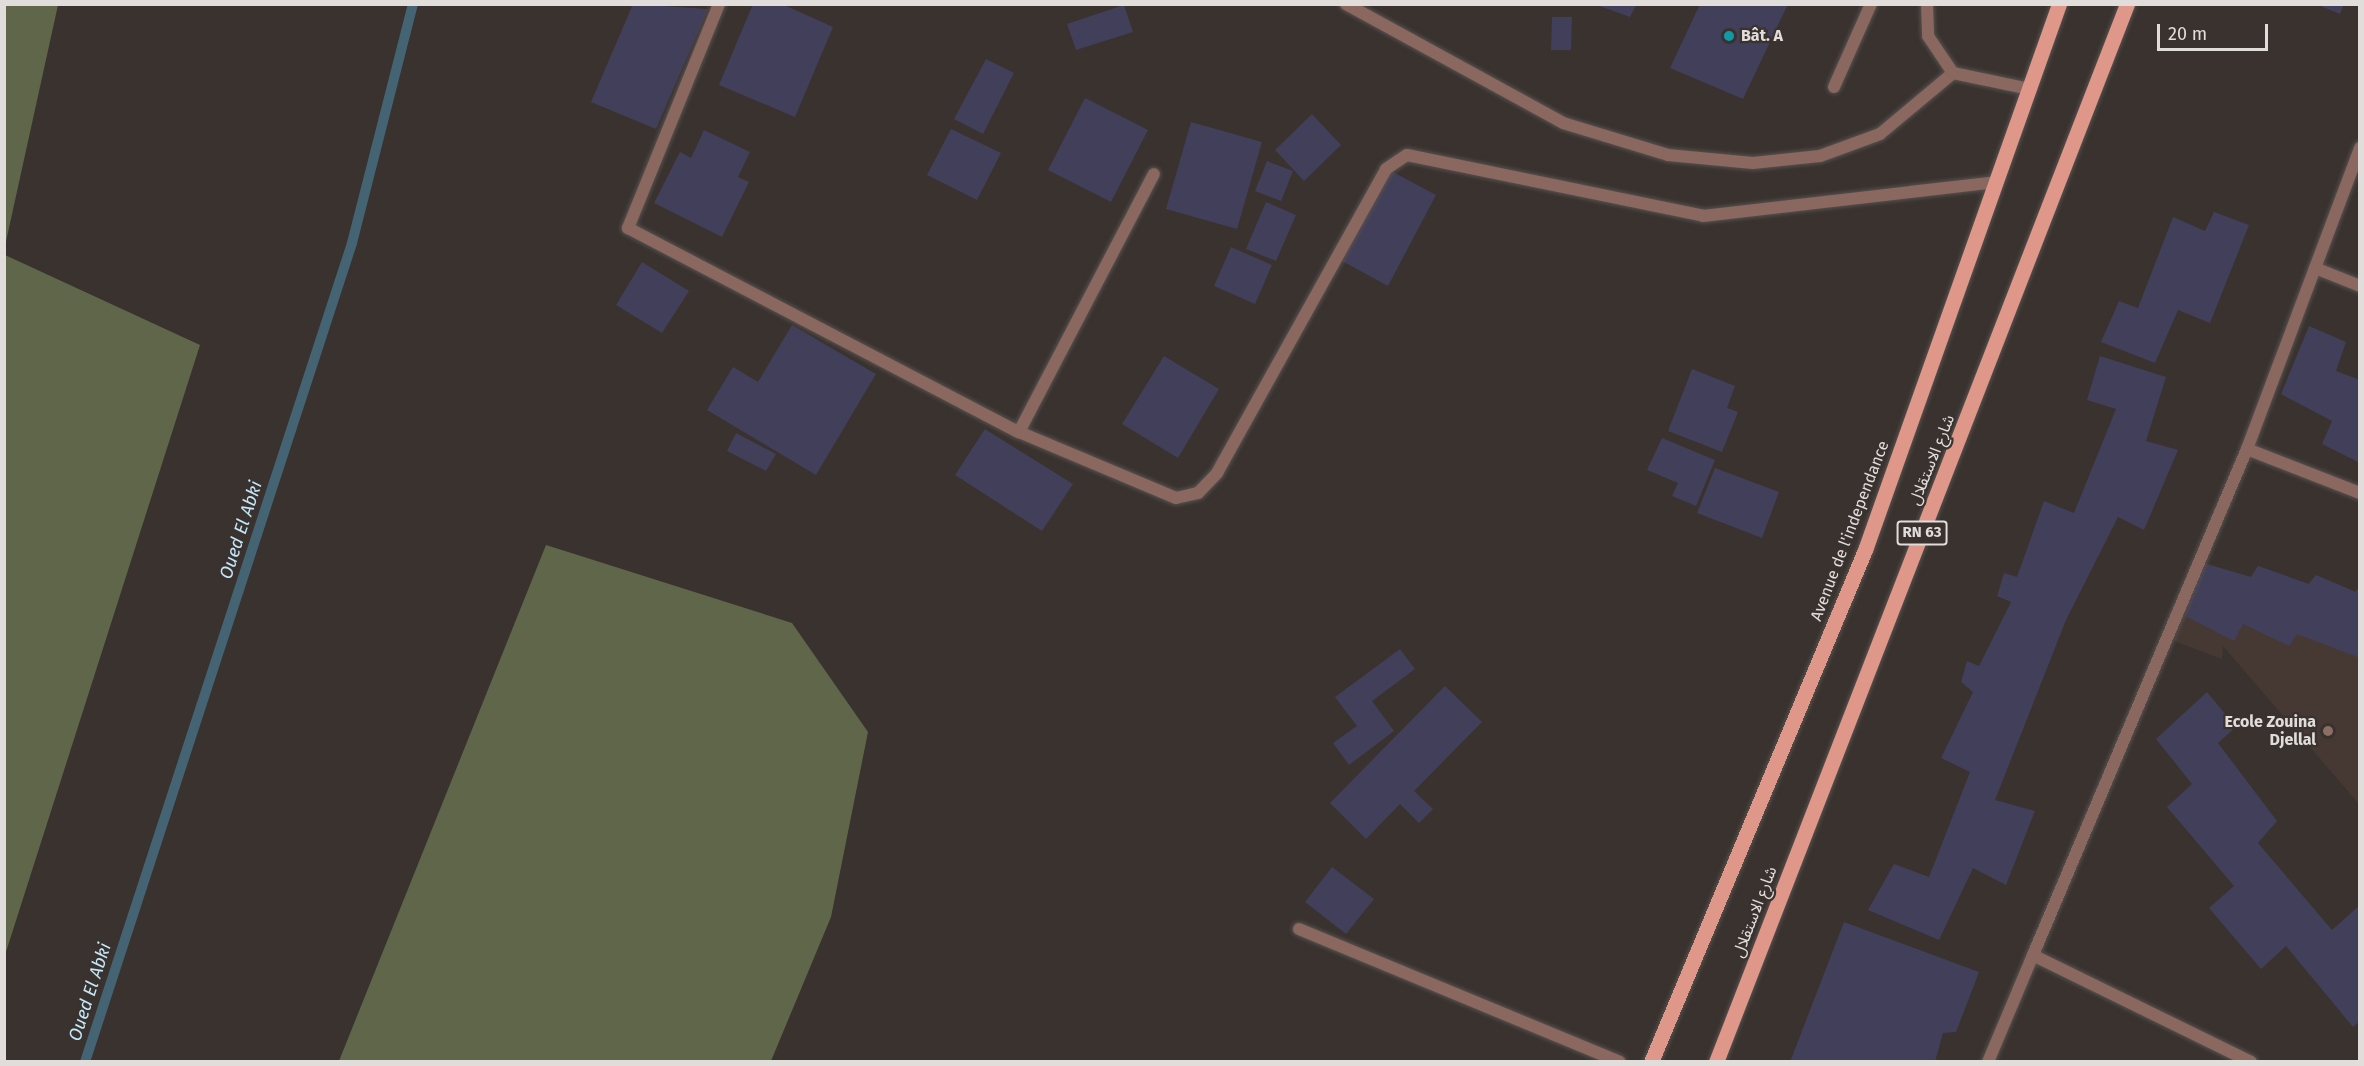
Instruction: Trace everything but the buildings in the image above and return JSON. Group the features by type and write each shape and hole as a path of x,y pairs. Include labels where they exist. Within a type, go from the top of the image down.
{"main road":[{"name":"Avenue de l'independance","path":"1651,1062 1865,550 2059,4"},
{"name":"شارع الاستقلال","path":"1716,1062 2127,4"}],"street":[{"path":"719,4 628,228 1019,432 1147,490 1176,498 1198,493 1217,473 1386,169 1407,155 1703,216 1996,182"},
{"path":"1346,4 1563,123 1668,155 1753,163 1820,156 1880,134 1953,73"},
{"path":"1834,87 1870,4"},
{"path":"1927,4 1928,36 1953,73 2030,89"},
{"path":"1988,1062 2247,449 2360,148"},
{"path":"1019,432 1154,174"},
{"path":"2315,268 2360,286"},
{"path":"2247,449 2360,493"},
{"path":"1299,929 1620,1062"},
{"path":"2033,955 2251,1062"}],"shaded area":[{"name":"Ecole Zouina Djellal","path":"2203,563 2251,577 2258,566 2308,584 2316,575 2355,592 2359,586 2359,804 2223,646 2222,659 2174,641"}],"green space":[{"path":"4,5 58,5 5,246"},
{"path":"5,255 200,345 5,955"},
{"path":"546,545 792,623 868,732 831,917 771,1061 339,1061"}],"waterway":[{"name":"Oued El Abki","path":"85,1062 352,243 413,4"}],"place":[{"name":"Bât. A","path":"1729,36"},
{"name":"Ecole Zouina Djellal","path":"2328,731"}]}
